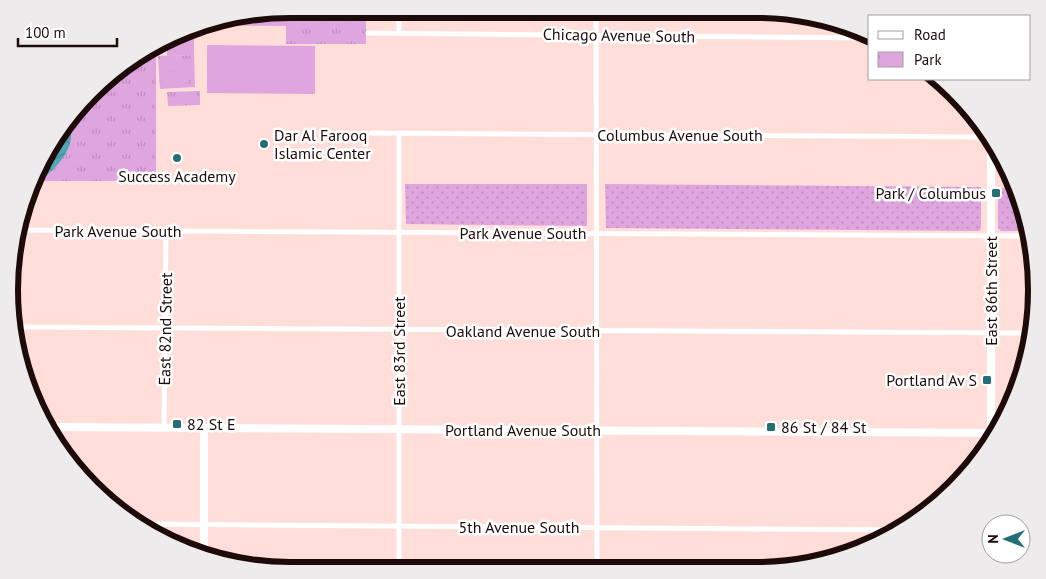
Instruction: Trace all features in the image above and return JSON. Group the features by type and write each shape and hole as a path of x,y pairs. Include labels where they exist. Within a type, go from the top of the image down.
{"main road":[{"name":"East 86th Street","path":"991,152 993,424"},
{"name":"Portland Avenue South","path":"55,427 597,430 986,436"},
{"path":"204,428 204,548"}],"street":[{"path":"399,18 399,33"},
{"path":"596,18 597,561"},
{"name":"Chicago Avenue South","path":"368,33 861,38"},
{"name":"Columbus Avenue South","path":"372,133 982,137"},
{"name":"East 83rd Street","path":"399,133 399,561"},
{"name":"Park Avenue South","path":"24,230 1023,236"},
{"name":"East 82nd Street","path":"164,428 166,231"},
{"name":"Oakland Avenue South","path":"20,328 1025,333"},
{"name":"5th Avenue South","path":"152,524 883,530"}],"green space":[{"path":"272,18 366,18 366,44 286,44 286,26 226,25"},
{"path":"183,39 194,39 194,55 167,56 167,47"},
{"path":"207,45 315,46 315,94 207,93"},
{"path":"156,52 156,181 40,181 63,138 85,110 110,85 138,63"},
{"path":"194,55 195,87 160,89 158,56"},
{"path":"188,59 189,70 165,71 165,60"},
{"path":"165,74 189,74 189,85 165,85"},
{"path":"200,91 200,105 168,106 167,92"},
{"path":"405,184 587,184 587,226 406,224"},
{"path":"605,184 981,187 981,228 979,231 606,228"},
{"path":"998,188 1009,188 1022,231 1001,231 998,228"}],"water":[{"path":"70,129 71,141 67,150 62,159 40,181 54,153"}],"place":[{"name":"Dar Al Farooq Islamic Center","path":"264,144"},
{"name":"Success Academy","path":"177,158"},
{"name":"Park / Columbus","path":"996,193"},
{"name":"Portland Av S","path":"987,380"},
{"name":"82 St E","path":"177,424"},
{"name":"86 St / 84 St","path":"771,427"}]}
